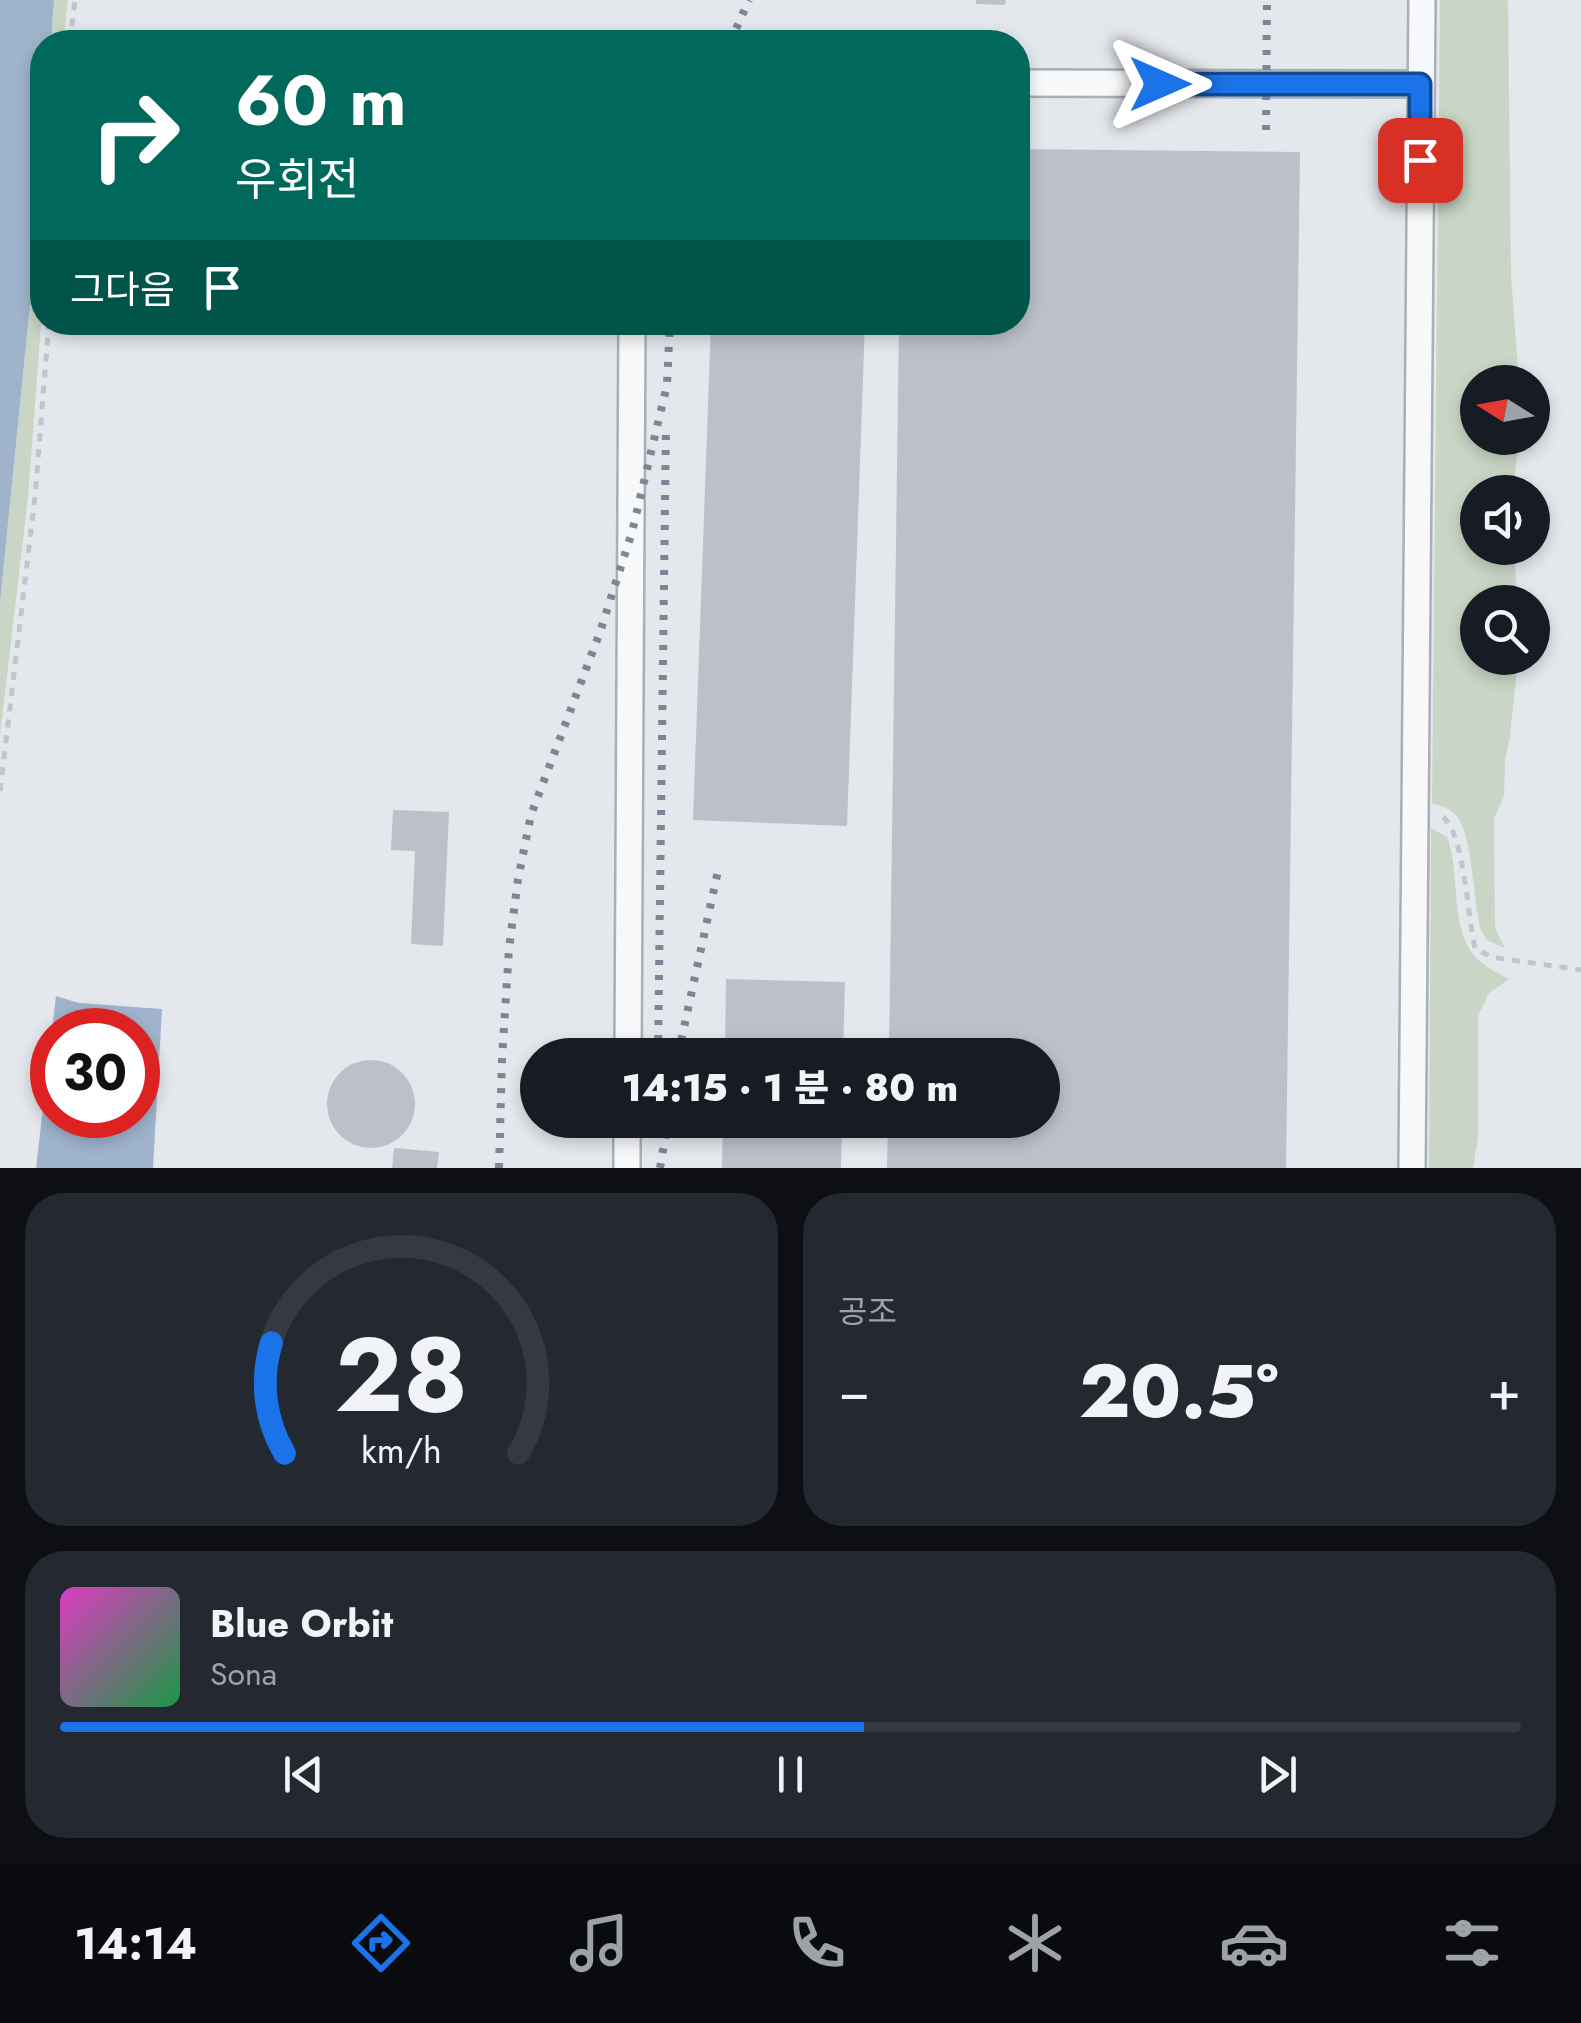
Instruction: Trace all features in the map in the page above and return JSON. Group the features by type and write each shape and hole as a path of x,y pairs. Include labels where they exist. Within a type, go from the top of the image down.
{"street":[{"path":"1412,1168 1422,0"},
{"path":"1030,83 1420,84"},
{"path":"628,1038 632,335"},
{"path":"627,1138 627,1168"}],"path":[{"path":"71,30 75,0"},
{"path":"0,791 35,497 48,335"},
{"path":"1415,810 1433,811 1448,820 1458,840 1476,948 1491,957 1581,970"}],"green space":[{"path":"54,0 68,0 64,30 52,30"},
{"path":"1440,0 1508,0 1511,276 1518,365 1460,365 1460,455 1517,455 1515,475 1460,475 1460,565 1515,565 1516,585 1460,585 1460,675 1516,675 1504,796 1494,818 1495,928 1505,948 1487,940 1480,928 1470,856 1459,819 1432,803"},
{"path":"30,305 30,335 40,335 28,497 0,735 0,603"},
{"path":"1431,828 1447,837 1460,921 1471,951 1509,979 1489,993 1478,1016 1478,1138 1473,1168 1429,1168"}],"water":[{"path":"0,0 54,0 52,30 30,30 30,305 0,603"},
{"path":"56,996 79,1003 148,1008 55,1008"},
{"path":"39,1138 155,1138 153,1168 36,1168"}],"building":[{"path":"976,0 1006,0 1005,5 976,4"},
{"path":"1030,149 1300,152 1286,1168 887,1168 888,1138 1060,1138 1060,1038 889,1038 899,335 1030,335"},
{"path":"711,335 865,335 847,826 693,820"},
{"path":"393,810 449,812 443,946 411,944 415,851 391,850"},
{"path":"726,979 845,982 843,1038 725,1038"},
{"path":"371,1060 402,1073 415,1104 402,1135 371,1148 340,1135 327,1104 340,1073"},
{"path":"723,1138 842,1138 841,1168 722,1168"},
{"path":"394,1148 439,1152 437,1168 392,1168"}],"railway":[{"path":"735,30 749,0"},
{"path":"1266,130 1267,0"},
{"path":"499,1168 509,949 531,815 600,632 632,532 667,385 669,335"},
{"path":"658,1038 666,425"},
{"path":"682,1038 719,866"},
{"path":"660,1168 665,1138"}],"route":[{"path":"1160,84 1420,84 1420,160"}]}
